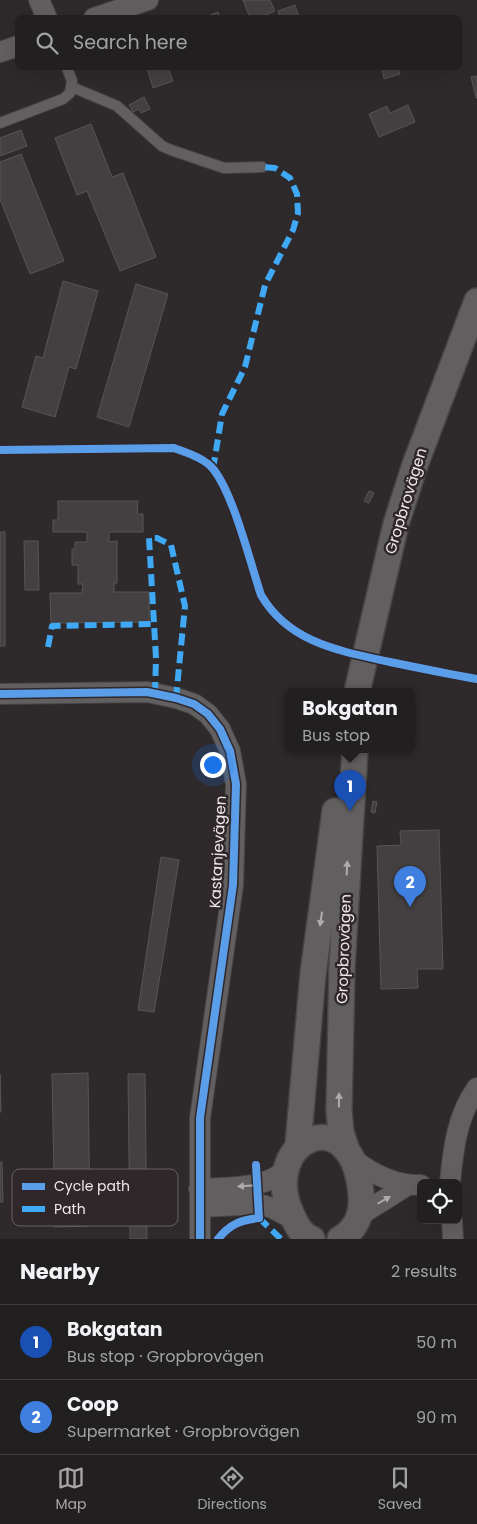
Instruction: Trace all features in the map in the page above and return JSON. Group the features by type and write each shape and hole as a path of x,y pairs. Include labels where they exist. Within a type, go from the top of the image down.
{"street":[{"path":"39,0 46,15"},
{"path":"103,15 148,0"},
{"path":"0,52 15,47"},
{"name":"Gropbrovägen","path":"359,687 396,524 415,465 472,321 477,301"},
{"name":"Kastanjevägen","path":"0,694 147,692 176,698 194,704 208,714 220,729 230,751 236,784 233,885 200,1118 200,1239"},
{"name":"Gropbrovägen","path":"298,1145 313,974 336,808 346,753"},
{"name":"Gropbrovägen","path":"351,1231 362,1195 350,1154 341,1132 339,1111 342,967 355,753"},
{"path":"450,1179 453,1147 463,1113 477,1088"},
{"path":"305,1234 288,1204 287,1169 290,1156 298,1145 318,1138 334,1139 372,1174 414,1185"},
{"path":"200,1198 276,1179 287,1169"},
{"path":"351,1231 414,1185"},
{"path":"200,1198 258,1204 272,1208 305,1234"},
{"path":"452,1224 453,1239"}],"lane":[{"path":"0,124 63,99 70,93 72,87 68,70"},
{"path":"72,87 117,106 162,146 171,150 224,168 262,167"}],"building":[{"path":"243,0 270,0 275,11 265,15 249,15"},
{"path":"295,5 298,15 279,15 278,11"},
{"path":"148,70 169,70 173,81 153,88"},
{"path":"382,70 399,70 400,74 384,79"},
{"path":"477,76 477,98 476,98 471,77"},
{"path":"144,97 150,109 141,113 139,109 133,112 129,105"},
{"path":"408,105 415,122 379,137 369,114 387,106 390,113"},
{"path":"91,124 112,177 123,173 156,257 120,271 87,191 77,195 55,138"},
{"path":"21,130 27,146 0,156 0,138"},
{"path":"21,154 64,261 30,274 0,199 0,162"},
{"path":"63,281 98,291 76,369 69,367 55,417 22,407 36,356 43,358"},
{"path":"136,284 168,294 129,427 97,417"},
{"path":"369,491 374,493 369,503 364,501"},
{"path":"58,501 138,501 137,514 143,514 143,532 109,532 109,542 117,541 117,583 114,583 114,592 149,592 149,622 51,623 50,593 82,593 83,584 78,584 78,565 72,565 72,549 75,549 75,542 87,542 87,532 53,532 53,520 58,520"},
{"path":"0,532 5,532 5,646 0,646"},
{"path":"24,541 38,541 39,590 25,590"},
{"path":"373,801 377,802 375,813 371,812"},
{"path":"439,830 443,969 417,969 418,988 381,989 377,846 401,845 400,831"},
{"path":"161,857 179,860 154,1012 138,1010"},
{"path":"88,1073 89,1169 54,1169 52,1074"},
{"path":"0,1074 1,1112 0,1112"},
{"path":"128,1074 145,1074 146,1169 129,1169"},
{"path":"0,1162 2,1162 3,1202 0,1202"},
{"path":"55,1226 90,1226 55,1227"},
{"path":"130,1226 147,1226 147,1239 130,1239"}],"marked path":[{"path":"213,469 222,414 245,367 265,285 293,230 298,213 297,194 290,178 275,168 262,167"},
{"path":"155,694 156,658 149,538 157,538 171,545 185,606 176,698"},
{"path":"48,647 52,626 154,624"},
{"path":"259,1218 281,1239"}],"cycle path":[{"path":"0,450 174,448 196,456 206,462 221,481 235,512 261,595 286,624 301,634 335,649 477,679"},
{"path":"0,694 147,692 176,698 194,704 208,714 220,729 230,751 236,784 233,885 200,1118 200,1239"},
{"path":"218,1239 236,1224 259,1218 256,1165"}],"place":[{"name":"Bokgatan","path":"350,811"},
{"name":"Coop","path":"410,907"}]}
